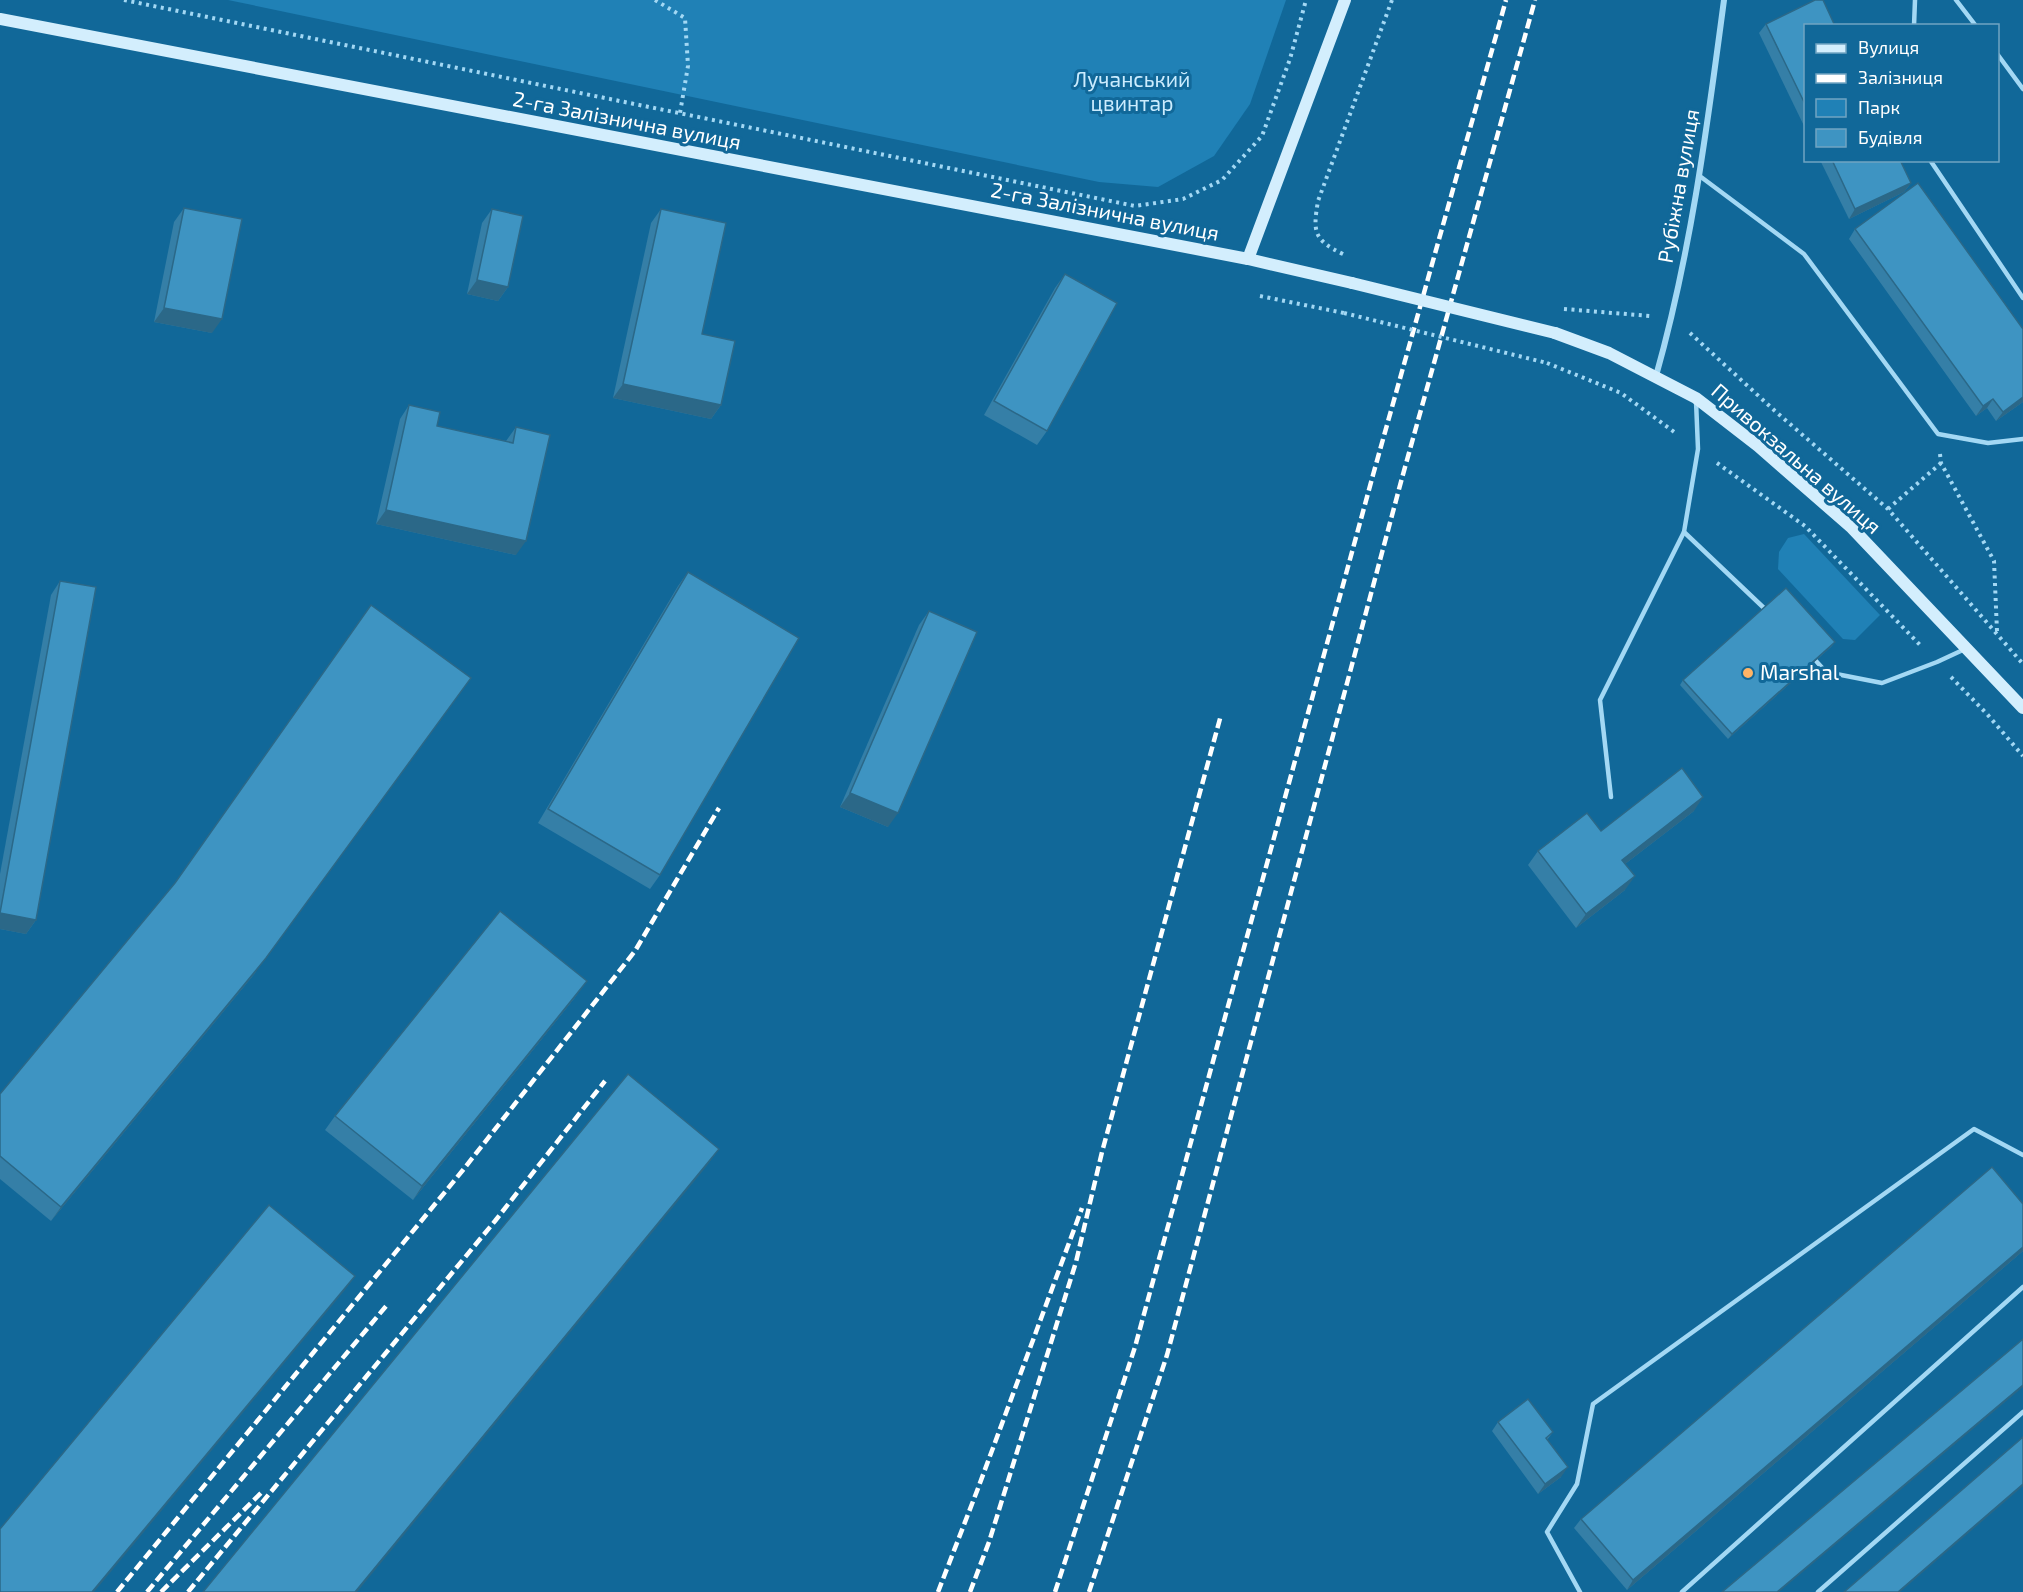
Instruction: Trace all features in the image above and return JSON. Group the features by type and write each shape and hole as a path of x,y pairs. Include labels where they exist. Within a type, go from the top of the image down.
{"street":[{"path":"1248,259 1345,0"},
{"name":"Рубіжна вулиця","path":"1656,376 1673,317 1701,177 1724,0"},
{"name":"2-га Залізнична вулиця","path":"0,19 1248,259"},
{"name":"Привокзальна вулиця","path":"1248,259 1555,333 1609,352 1696,398 1758,446 1852,528 2023,708"}],"lane":[{"path":"1914,24 1916,0"},
{"path":"1956,0 1974,24"},
{"path":"1999,56 2023,89"},
{"path":"1931,162 2023,298"},
{"path":"1701,177 1804,254 1938,434 1988,443 2023,439"},
{"path":"1611,797 1599,700 1684,532 1698,449 1696,398"},
{"path":"1684,532 1765,609"},
{"path":"1816,661 1826,672 1882,683 1966,648"},
{"path":"1580,1592 1547,1532 1577,1484 1593,1404 1974,1129 2023,1155"},
{"path":"1682,1592 2023,1287"},
{"path":"1818,1592 2023,1412"}],"path":[{"path":"124,0 1135,206 1183,199 1222,180 1262,136 1290,59 1306,0"},
{"path":"656,0 684,18 688,66 680,113"},
{"path":"1349,257 1333,250 1321,241 1314,226 1317,201 1392,0"},
{"path":"1260,296 1344,313 1547,363 1621,393 1804,526 1987,714 2023,756"},
{"path":"1561,309 1673,317 1775,411 1888,509 2023,664"},
{"path":"1938,434 1941,463 1994,561 1997,632"},
{"path":"1888,509 1941,463"}],"green space":[{"name":"Лучанський цвинтар","path":"228,0 1286,0 1250,104 1214,156 1158,187 1099,182"},
{"path":"1804,534 1880,615 1855,640 1843,639 1778,569 1779,552 1788,538"}],"building":[{"path":"1815,0 1823,0 1834,24 1804,24 1804,102 1766,24"},
{"path":"1833,162 1901,162 1911,183 1855,209"},
{"path":"1918,183 2023,329 2023,397 2003,412 1993,399 1983,406 1855,229"},
{"path":"184,208 242,219 222,319 164,308"},
{"path":"492,209 523,216 508,287 477,280"},
{"path":"661,209 726,223 702,334 735,341 721,405 623,384"},
{"path":"1065,274 1117,303 1047,431 994,401"},
{"path":"409,405 440,412 437,426 513,443 516,427 550,435 526,541 386,510"},
{"path":"688,572 799,638 660,875 548,809"},
{"path":"60,581 96,587 36,920 0,913"},
{"name":"Marshal","path":"1786,588 1835,642 1732,734 1683,680"},
{"path":"371,605 471,678 266,958 61,1207 0,1156 0,1094 175,883"},
{"path":"929,611 977,632 898,813 850,793"},
{"path":"1682,768 1703,797 1622,860 1635,876 1586,914 1538,851 1587,813 1601,831"},
{"path":"500,911 587,981 422,1186 335,1116"},
{"path":"628,1074 719,1149 355,1592 203,1592"},
{"path":"1992,1167 2023,1204 2023,1247 1633,1580 1581,1519"},
{"path":"269,1205 355,1276 92,1592 0,1592 0,1529"},
{"path":"2023,1339 2023,1385 1777,1592 1722,1592"},
{"path":"1528,1399 1553,1432 1546,1438 1568,1467 1545,1484 1498,1422"},
{"path":"2023,1437 2023,1484 1898,1592 1844,1592"}],"railway":[{"path":"1055,1592 1135,1347 1373,475 1506,0"},
{"path":"1089,1592 1167,1355 1402,478 1535,0"},
{"path":"970,1592 989,1542 1076,1262 1102,1152 1221,715"},
{"path":"117,1592 463,1170 635,951 719,808"},
{"path":"188,1592 495,1221 605,1081"},
{"path":"938,1592 1082,1208"},
{"path":"147,1592 387,1305"},
{"path":"161,1592 261,1493"}],"place":[{"name":"Marshal","path":"1748,673"}]}
